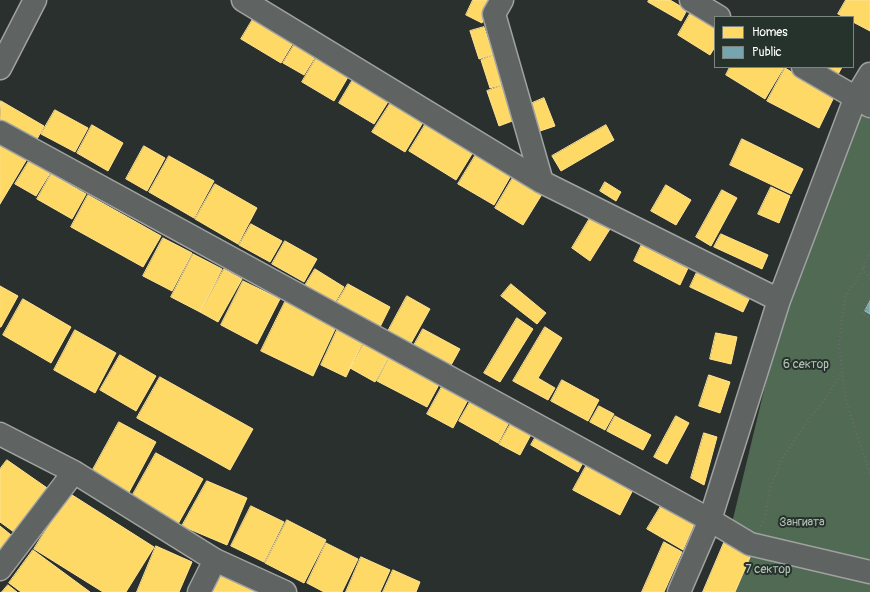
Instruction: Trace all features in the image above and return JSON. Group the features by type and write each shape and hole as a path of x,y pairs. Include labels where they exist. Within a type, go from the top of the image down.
{"street":[{"path":"0,68 34,0"},
{"path":"243,0 542,182 779,300"},
{"path":"502,0 494,14 542,182"},
{"path":"691,0 718,16"},
{"path":"805,68 863,102"},
{"path":"679,592 710,520 779,300 863,102 870,74"},
{"path":"0,132 710,520 750,544 870,572"},
{"path":"0,434 74,472 215,560 285,592"},
{"path":"0,570 74,472"},
{"path":"199,592 215,560"}],"path":[{"path":"870,251 863,268 845,297 839,344 846,401 870,474"},
{"path":"863,268 870,280"},
{"path":"870,298 862,314 870,318"},
{"path":"750,544 765,519 770,488 784,457 807,422 826,398 842,372"}],"green space":[{"name":"Зангиата","path":"864,96 870,98 870,592 703,592 732,523 785,303"}],"building: Homes":[{"path":"473,0 493,0 482,23 466,15"},
{"path":"649,0 670,0 687,10 681,21 648,2"},
{"path":"846,0 870,0 870,31 854,23 854,16 842,16 838,14"},
{"path":"691,12 714,25 714,49 710,55 678,35"},
{"path":"256,14 296,38 281,63 241,39"},
{"path":"484,27 493,54 479,59 470,31"},
{"path":"297,40 318,52 304,75 283,63"},
{"path":"319,53 351,72 334,101 302,82"},
{"path":"493,55 503,84 490,88 481,60"},
{"path":"730,68 783,68 765,99 726,75"},
{"path":"785,68 834,97 819,128 767,101"},
{"path":"815,68 841,68 835,80"},
{"path":"355,76 391,97 374,124 339,103"},
{"path":"503,85 515,120 499,126 487,91"},
{"path":"544,98 555,126 540,131 530,104"},
{"path":"393,99 425,119 405,152 372,132"},
{"path":"1,101 44,126 36,141 0,120"},
{"path":"55,110 88,128 75,152 41,134"},
{"path":"428,120 475,149 456,180 409,151"},
{"path":"92,125 123,143 108,171 77,153"},
{"path":"606,125 614,140 561,171 552,156"},
{"path":"742,139 803,169 791,194 730,165"},
{"path":"0,142 27,159 0,204"},
{"path":"144,146 165,158 147,191 126,179"},
{"path":"478,151 513,172 494,205 458,184"},
{"path":"169,156 214,181 194,218 149,192"},
{"path":"29,161 50,173 36,196 15,184"},
{"path":"51,174 86,194 72,219 37,199"},
{"path":"515,174 544,191 523,225 495,208"},
{"path":"605,182 621,192 616,201 600,191"},
{"path":"215,184 257,208 238,244 195,219"},
{"path":"666,185 691,200 676,225 651,211"},
{"path":"771,187 790,196 779,223 758,214"},
{"path":"722,190 737,198 711,246 696,237"},
{"path":"88,195 161,236 143,267 71,227"},
{"path":"590,218 610,229 590,261 572,248"},
{"path":"251,224 282,241 270,262 239,245"},
{"path":"721,234 768,255 762,269 714,247"},
{"path":"163,238 192,253 172,291 143,276"},
{"path":"285,241 317,259 304,282 272,264"},
{"path":"643,242 689,266 680,285 634,261"},
{"path":"193,254 222,269 200,312 171,297"},
{"path":"224,269 242,279 218,322 200,312"},
{"path":"315,269 344,287 334,304 304,287"},
{"path":"698,270 751,295 743,312 690,287"},
{"path":"243,281 280,299 257,344 221,325"},
{"path":"348,284 390,307 379,329 335,305"},
{"path":"511,284 546,313 537,324 501,296"},
{"path":"0,286 18,296 1,327 0,327"},
{"path":"407,296 430,309 410,345 387,333"},
{"path":"23,299 71,327 51,363 3,335"},
{"path":"285,302 336,327 313,376 261,351"},
{"path":"517,318 533,329 500,382 484,373"},
{"path":"545,327 562,338 538,378 555,388 548,400 513,381"},
{"path":"338,328 364,339 346,377 321,365"},
{"path":"423,329 460,349 450,367 413,347"},
{"path":"75,330 116,353 95,393 54,370"},
{"path":"716,333 737,337 731,364 710,359"},
{"path":"366,339 390,353 375,382 350,368"},
{"path":"391,353 442,379 427,407 377,381"},
{"path":"120,355 156,376 136,411 100,390"},
{"path":"709,375 730,382 720,413 699,406"},
{"path":"160,377 253,429 230,470 137,418"},
{"path":"562,380 599,400 588,421 551,401"},
{"path":"445,381 471,394 453,428 427,414"},
{"path":"474,395 512,417 498,443 459,421"},
{"path":"599,406 614,414 605,430 590,422"},
{"path":"615,416 651,435 643,450 607,431"},
{"path":"676,416 689,423 667,464 654,457"},
{"path":"514,418 534,429 520,455 499,444"},
{"path":"119,422 156,442 127,496 90,475"},
{"path":"539,431 586,457 578,472 531,445"},
{"path":"704,433 717,437 704,485 691,478"},
{"path":"156,453 203,479 178,524 131,498"},
{"path":"590,459 636,484 620,515 573,490"},
{"path":"7,460 50,490 18,535 0,522 0,469"},
{"path":"207,481 247,498 227,545 182,526"},
{"path":"69,493 154,547 126,592 103,592 34,549"},
{"path":"664,501 696,520 683,550 647,529"},
{"path":"251,506 284,522 264,562 231,546"},
{"path":"287,520 326,540 304,583 265,563"},
{"path":"0,526 16,539 0,560"},
{"path":"729,531 751,555 735,592 703,592"},
{"path":"664,542 682,552 664,592 642,592"},
{"path":"326,543 358,559 342,592 324,592 307,583"},
{"path":"156,546 192,562 179,592 137,592"},
{"path":"33,550 90,592 21,592 9,583"},
{"path":"361,557 390,570 380,592 346,592"},
{"path":"219,569 263,592 207,592"},
{"path":"393,570 420,582 416,592 383,592"},
{"path":"8,585 17,592 2,592"}],"building: Public":[{"path":"870,301 870,314 865,311"}],"park label":[{"name":"6 сектор","path":"806,365"},
{"name":"7 сектор","path":"768,570"}]}
